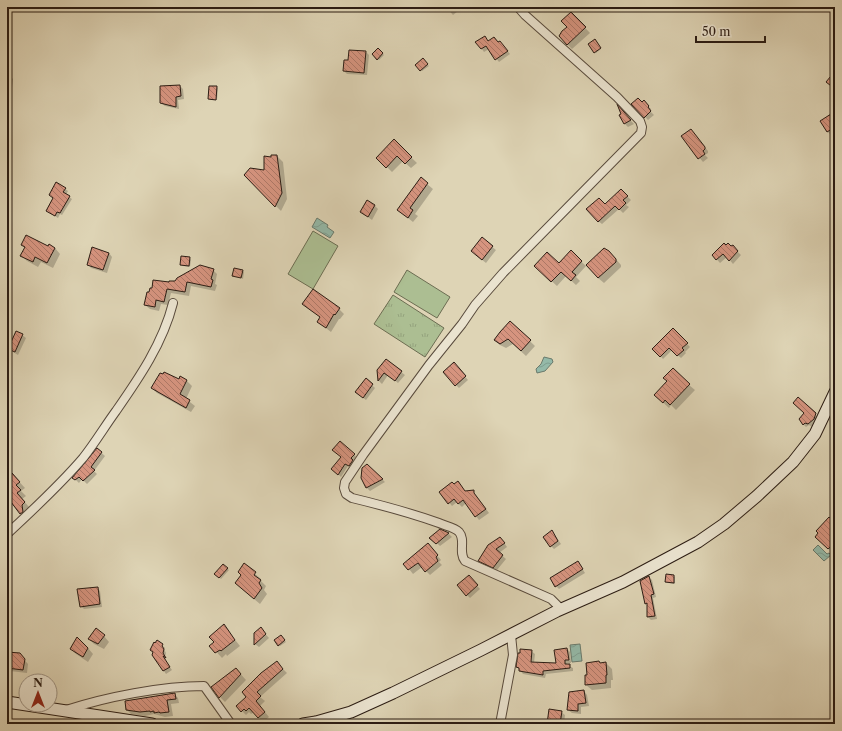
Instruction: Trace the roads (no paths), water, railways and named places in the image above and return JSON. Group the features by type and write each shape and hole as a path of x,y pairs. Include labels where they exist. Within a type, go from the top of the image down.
{"main road":[{"path":"303,724 316,722 351,712 393,693 561,609 623,582 698,542 724,524 757,496 793,462 815,434 835,392"},
{"path":"7,702 135,723 152,724"}],"street":[{"path":"518,7 525,15 617,97 640,121 642,127 641,133 503,273 475,305 363,455 345,482 344,488 346,494 352,498 419,516 455,529 460,534 462,540 461,553 462,558 465,561 551,598 561,609"},
{"path":"7,534 42,501 83,458 127,395 150,357 168,321 172,303"},
{"path":"500,724 513,655 511,635"},
{"path":"63,711 82,705 132,694 172,687 204,686 231,724"}],"water":[{"path":"317,218 328,225 327,227 334,232 330,238 312,227"},
{"path":"544,357 552,359 553,362 545,371 537,373 536,369 541,364"},
{"path":"818,545 827,554 829,553 831,555 824,561 813,550"},
{"path":"580,644 582,661 572,662 570,645"}]}
